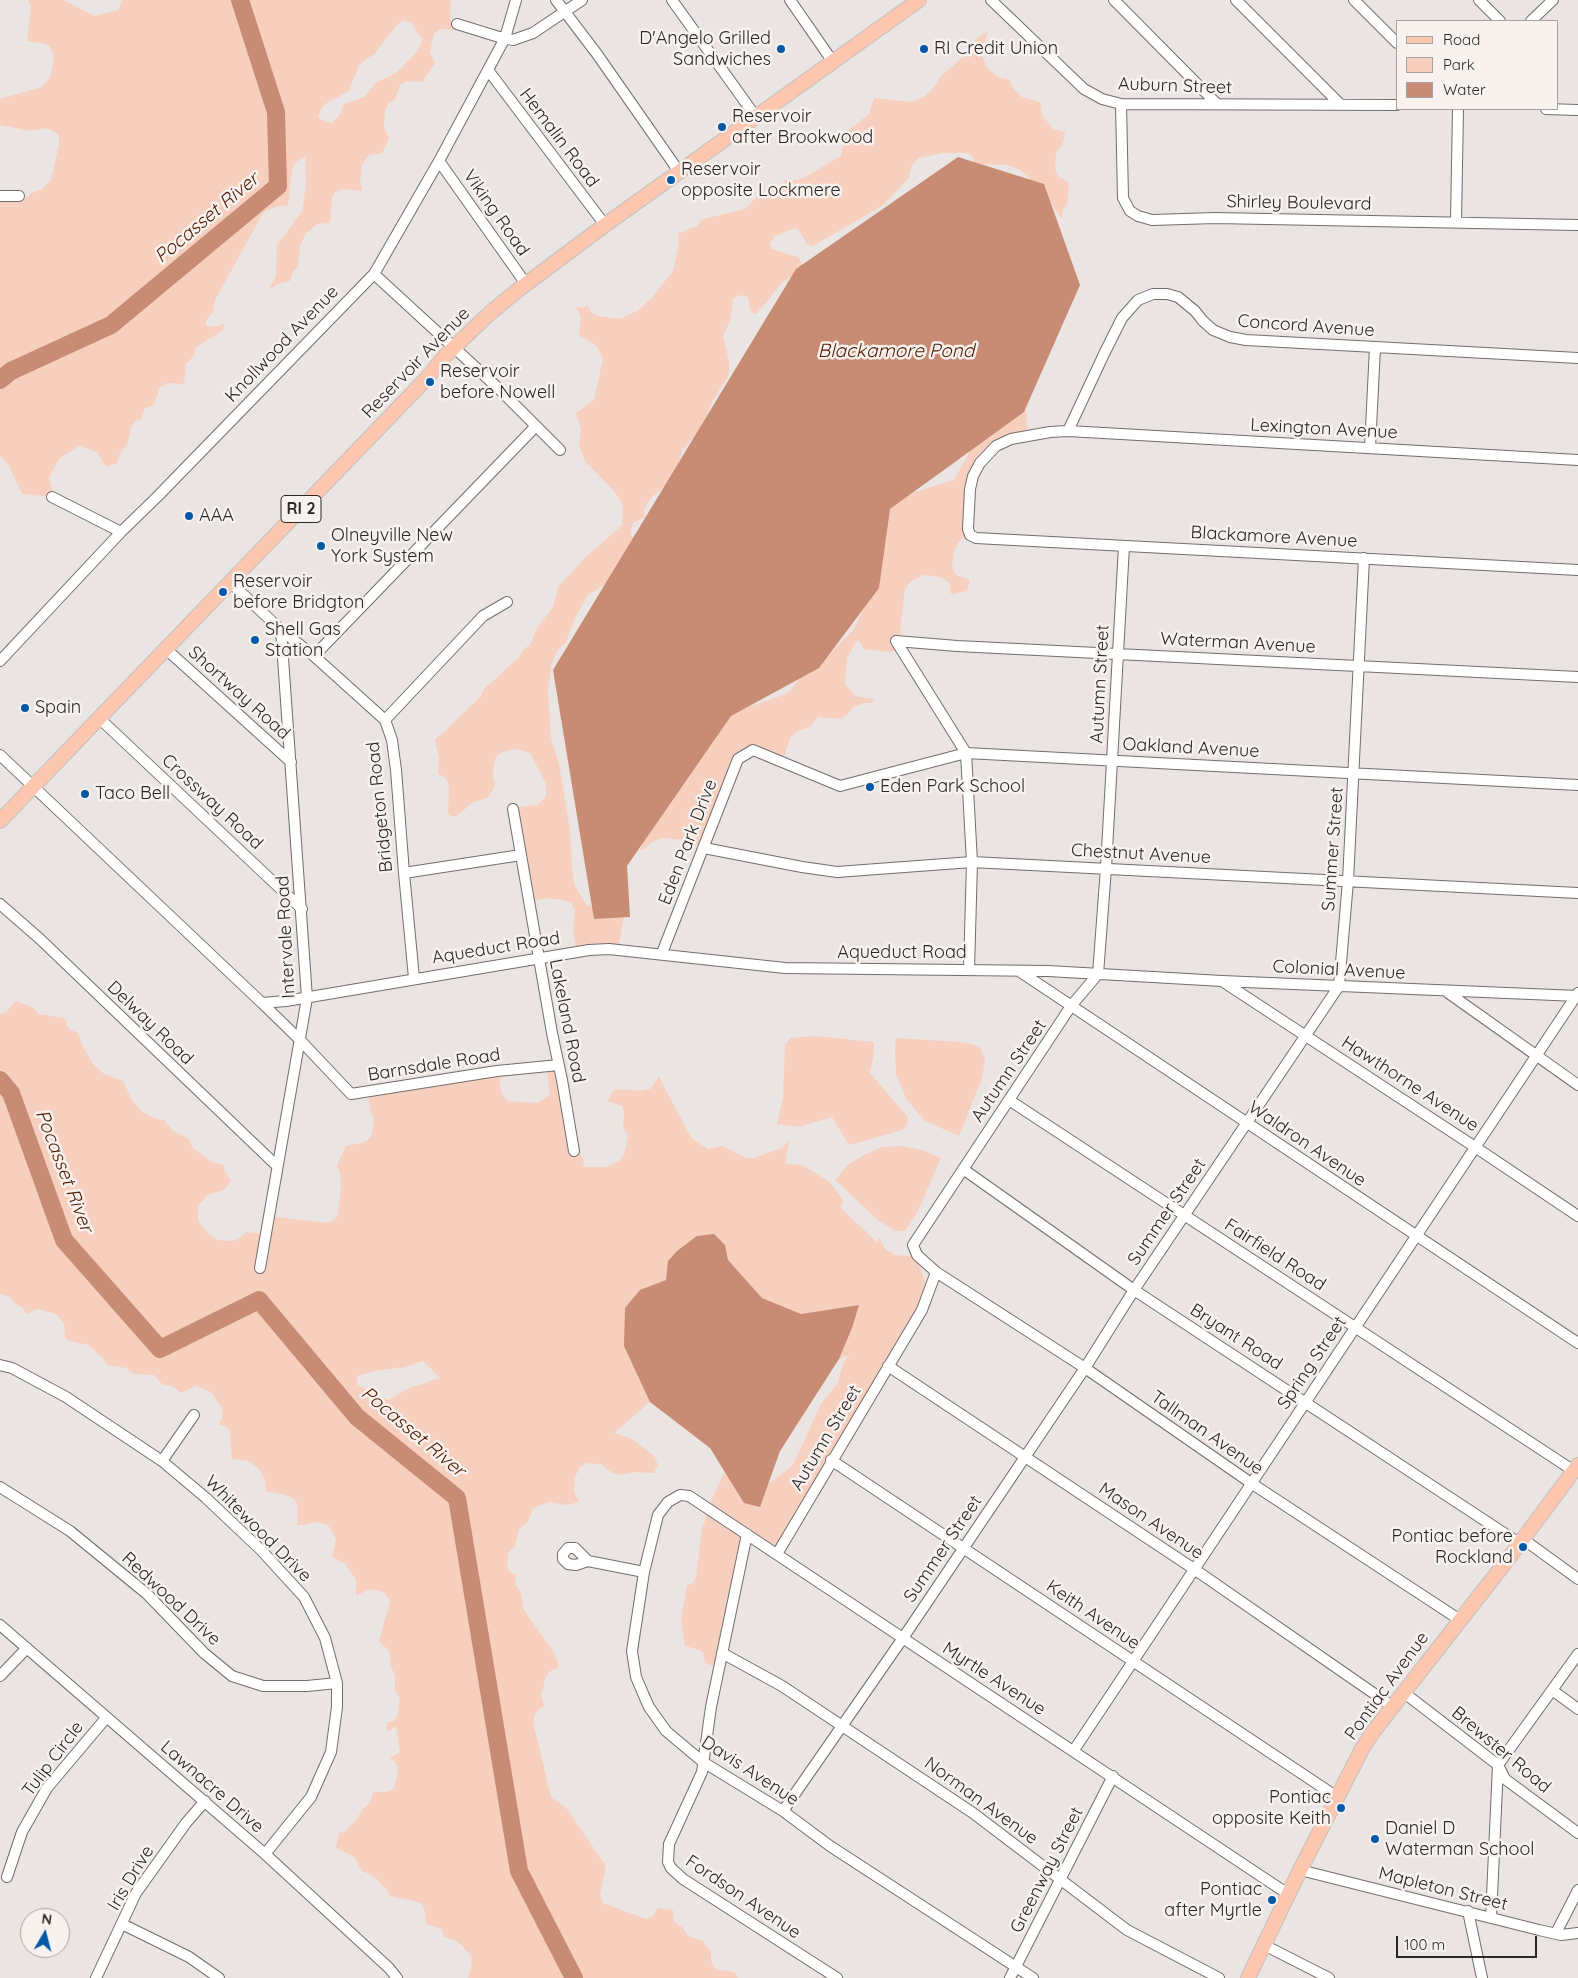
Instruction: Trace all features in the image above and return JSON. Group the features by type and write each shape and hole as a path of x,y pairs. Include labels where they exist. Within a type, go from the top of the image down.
{"main road":[{"name":"Reservoir Avenue","path":"0,821 490,313 606,225 918,1"},
{"name":"Pontiac Avenue","path":"1248,1978 1288,1894 1363,1747 1392,1706 1576,1468"}],"street":[{"name":"Knollwood Avenue","path":"0,660 121,532 374,274 440,161 488,70 516,0"},
{"path":"556,0 680,173"},
{"path":"457,24 513,40 533,33 582,0"},
{"path":"672,0 756,117"},
{"path":"790,0 833,62"},
{"name":"Auburn Street","path":"991,0 1084,89 1102,99 1122,104 1396,105"},
{"path":"1114,0 1217,104"},
{"path":"1236,0 1342,105"},
{"path":"1354,0 1396,42"},
{"path":"1479,0 1499,20"},
{"path":"1532,20 1554,0"},
{"name":"Hemalin Road","path":"488,70 606,225"},
{"name":"Shirley Boulevard","path":"1122,104 1123,198 1130,212 1152,220 1215,218 1578,225"},
{"path":"1558,109 1578,110"},
{"path":"1456,222 1458,110"},
{"name":"Viking Road","path":"440,161 526,284"},
{"path":"0,196 19,196"},
{"path":"374,274 411,310 455,348 560,450"},
{"name":"Concord Avenue","path":"1068,431 1122,318 1132,305 1145,296 1161,294 1178,297 1196,310 1208,326 1230,337 1264,341 1578,358"},
{"path":"1370,448 1375,347"},
{"path":"314,656 536,426"},
{"name":"Lexington Avenue","path":"970,535 968,519 973,476 980,463 996,446 1019,437 1068,431 1578,460"},
{"path":"52,497 121,532"},
{"name":"Blackamore Avenue","path":"970,535 976,538 1578,570"},
{"name":"Autumn Street","path":"777,1554 831,1460 922,1310 936,1272 917,1255 913,1245 1071,1006 1098,974 1106,868 1124,546"},
{"name":"Summer Street","path":"783,1811 903,1638 1085,1368 1134,1290 1339,986 1348,881 1364,558"},
{"name":"Bridgeton Road","path":"230,582 281,630 314,656 385,720 392,740 396,770 414,978"},
{"path":"385,720 483,616 507,602"},
{"name":"Intervale Road","path":"260,1268 307,998 281,630"},
{"name":"Waterman Avenue","path":"966,753 896,641 1578,677"},
{"name":"Shortway Road","path":"166,649 291,762"},
{"name":"Crossway Road","path":"99,718 302,909"},
{"name":"Oakland Avenue","path":"753,750 835,786 966,753 1578,785"},
{"name":"Eden Park Drive","path":"662,953 738,759 753,750"},
{"path":"966,753 972,862 969,970"},
{"path":"0,755 262,1003"},
{"name":"Lakeland Road","path":"514,809 574,1151"},
{"name":"Chestnut Avenue","path":"704,848 837,872 972,862 1578,893"},
{"path":"404,873 521,856"},
{"name":"Delway Road","path":"0,904 40,939 277,1166"},
{"name":"Aqueduct Road","path":"262,1003 307,998 414,978 589,950 609,949 662,953 785,968 969,970 1098,974"},
{"name":"Waldron Avenue","path":"1019,971 1578,1343"},
{"name":"Colonial Avenue","path":"1098,974 1446,992 1577,995"},
{"name":"Hawthorne Avenue","path":"1222,981 1578,1216"},
{"path":"1446,992 1578,1085"},
{"name":"Spring Street","path":"1074,1750 1577,995"},
{"name":"Barnsdale Road","path":"262,1003 352,1094 497,1071 559,1065"},
{"name":"Fairfield Road","path":"1009,1100 1355,1327 1576,1468"},
{"name":"Bryant Road","path":"963,1169 1134,1290 1578,1579"},
{"name":"Tallman Avenue","path":"936,1272 1085,1368 1251,1483 1460,1620"},
{"name":"Whitewood Drive","path":"0,1365 12,1368 66,1398 162,1461 206,1498 260,1550 304,1597 325,1638 337,1682 337,1707 331,1752 311,1797 265,1854"},
{"name":"Mason Avenue","path":"888,1366 1194,1569 1392,1706"},
{"path":"162,1461 194,1415"},
{"name":"Keith Avenue","path":"831,1460 1337,1797"},
{"name":"Redwood Drive","path":"0,1487 77,1536 147,1594 204,1653 232,1676 263,1686 307,1686 337,1682"},
{"name":"Myrtle Avenue","path":"680,1495 689,1496 747,1534 1288,1894"},
{"name":"Davis Avenue","path":"680,1495 668,1502 658,1515 644,1572 632,1651 636,1677 649,1707 666,1731 703,1762 783,1811 830,1846 1033,1978"},
{"name":"Fordson Avenue","path":"747,1534 722,1653 702,1772 669,1844 668,1862 671,1868 683,1879 837,1978"},
{"path":"588,1561 644,1572"},
{"name":"Lawnacre Drive","path":"0,1625 265,1854 389,1968 397,1978"},
{"path":"0,1676 27,1648"},
{"name":"Norman Avenue","path":"722,1653 782,1686 974,1813 1127,1930 1219,1978"},
{"path":"1491,1918 1498,1765 1578,1654"},
{"path":"1552,1690 1578,1709"},
{"name":"Brewster Road","path":"1403,1692 1498,1765 1505,1779 1578,1833"},
{"name":"Tulip Circle","path":"7,1877 22,1832 47,1788 106,1718"},
{"name":"Greenway Street","path":"1010,1978 1113,1776"},
{"name":"Iris Drive","path":"96,1978 136,1893 204,1801"},
{"name":"Mapleton Street","path":"1300,1870 1556,1933 1570,1935 1578,1933"},
{"path":"1556,1933 1578,1890"},
{"path":"1468,1911 1482,1978"},
{"path":"122,1924 189,1957 219,1978"},
{"path":"1264,1945 1329,1978"}],"green space":[{"path":"28,0 64,0 94,16 118,10 122,0 451,0 450,19 459,30 439,29 434,34 430,52 435,63 422,82 406,81 400,85 395,100 388,104 385,111 384,127 389,139 382,153 369,155 362,165 360,181 362,191 342,189 334,193 330,223 317,224 306,233 300,245 298,267 293,271 290,281 280,283 268,290 276,276 277,245 302,211 306,186 305,156 296,162 292,169 288,205 275,207 263,213 215,300 213,311 206,321 206,326 215,327 225,323 223,330 196,347 194,356 186,364 184,384 168,383 160,387 154,405 145,408 141,419 135,421 131,427 127,445 121,451 117,463 106,467 97,452 79,446 60,458 49,477 54,497 22,494 8,464 0,456 0,200 24,199 35,191 41,190 51,180 59,145 59,135 47,128 30,131 0,125 0,99 41,87 50,78 54,56 50,47 46,44 27,41 31,7","holes":["404,20 412,24 423,40 415,54 396,73 377,82 364,97 344,104 339,116 331,123 318,118 325,104 349,91 359,65 375,53 397,25"]},
{"path":"988,31 982,56 988,69 999,78 1010,80 1012,87 1022,97 1040,102 1042,115 1053,129 1065,132 1063,143 1056,153 1055,169 1058,176 1069,183 1067,205 1063,210 1062,219 1041,189 1020,170 1007,165 974,164 973,157 968,153 943,153 919,158 912,165 908,179 882,206 813,246 806,243 799,230 795,228 775,236 770,243 772,249 797,257 802,265 797,272 782,283 757,313 754,314 750,310 748,297 740,295 733,299 730,321 723,336 729,361 729,374 712,402 703,428 682,450 677,471 672,480 650,499 644,510 645,517 633,523 630,534 636,542 617,573 604,585 588,595 575,618 566,642 557,651 551,666 548,691 551,737 559,764 570,830 572,870 575,886 587,906 612,908 624,915 618,949 576,948 573,930 575,910 571,903 548,898 531,901 515,808 539,804 546,796 546,784 530,753 518,749 502,752 497,756 494,763 493,777 495,784 493,790 487,798 472,803 453,817 448,814 449,786 446,778 438,774 439,759 435,739 481,696 483,690 530,645 537,628 553,607 558,587 586,557 622,525 623,506 615,492 585,461 579,445 581,429 576,413 594,400 603,359 597,346 579,335 581,316 575,307 583,308 587,305 591,312 597,316 620,319 637,311 651,299 673,271 679,242 678,233 692,227 698,227 700,220 745,209 757,197 776,189 785,180 803,178 841,156 845,133 869,114 874,98 912,102 925,96 936,85 941,76 969,52 975,40"},
{"path":"1018,404 1026,410 1028,434 1017,436 988,458 970,500 969,532 958,542 954,552 952,567 956,575 970,580 967,591 951,594 949,583 941,577 924,575 910,582 905,589 898,650 889,652 864,649 859,641 855,643 847,658 845,684 855,696 874,699 872,703 864,703 853,707 841,719 818,717 811,726 796,732 790,738 783,760 760,751 742,756 703,847 686,840 662,838 652,842 645,849 640,850 647,832 728,717 740,710 783,695 791,690 803,674 834,650 854,629 864,608 885,520 892,505 915,492 954,480 974,444"},
{"path":"16,1001 32,1007 39,1014 64,1018 69,1029 78,1033 82,1045 94,1065 104,1074 123,1081 132,1100 141,1111 155,1119 164,1120 173,1131 189,1139 192,1147 206,1158 214,1163 223,1164 225,1172 231,1181 224,1190 208,1195 198,1206 198,1220 207,1233 218,1240 233,1241 240,1238 246,1232 265,1234 270,1216 327,1223 334,1220 338,1215 341,1185 340,1172 337,1167 338,1163 346,1146 365,1142 371,1137 374,1119 371,1113 368,1094 499,1070 501,1093 508,1101 538,1103 550,1094 546,1066 558,1065 575,1146 583,1159 584,1167 607,1167 619,1161 624,1155 628,1136 623,1127 624,1113 622,1106 608,1101 613,1091 621,1089 640,1091 650,1089 659,1077 692,1139 708,1149 722,1146 747,1158 753,1158 782,1148 789,1140 785,1164 802,1165 830,1182 843,1200 843,1204 840,1207 878,1243 879,1238 886,1251 890,1251 894,1255 917,1257 925,1282 926,1294 777,1552 751,1536 720,1668 705,1663 703,1652 700,1650 685,1646 681,1620 687,1585 693,1583 696,1577 702,1528 708,1508 723,1475 730,1465 760,1491 793,1465 821,1404 838,1383 843,1363 849,1355 839,1359 852,1328 858,1305 801,1314 762,1298 728,1260 658,1283 646,1392 650,1402 614,1433 632,1439 655,1457 658,1466 655,1473 636,1472 619,1475 612,1473 601,1464 587,1463 580,1467 575,1477 574,1492 579,1502 567,1505 549,1502 533,1508 528,1522 519,1529 515,1546 508,1553 507,1566 510,1572 516,1575 515,1584 521,1593 524,1610 555,1654 559,1667 549,1672 545,1680 541,1695 544,1706 536,1712 533,1722 551,1797 567,1809 606,1866 600,1895 603,1903 646,1919 653,1916 658,1908 673,1910 674,1921 683,1928 688,1936 704,1941 707,1948 711,1950 711,1960 714,1967 719,1970 735,1972 738,1978 468,1978 472,1963 471,1955 457,1941 444,1937 442,1929 426,1924 423,1905 418,1902 390,1896 387,1890 372,1875 362,1871 354,1857 336,1848 339,1833 346,1831 356,1820 370,1802 373,1792 392,1790 395,1785 398,1771 396,1763 390,1758 400,1752 396,1726 388,1731 386,1727 387,1722 393,1721 397,1717 400,1698 395,1690 395,1676 391,1666 389,1650 379,1642 390,1601 384,1592 369,1589 356,1596 356,1579 345,1564 332,1557 336,1539 328,1525 314,1522 306,1525 297,1525 298,1508 296,1501 289,1496 266,1491 265,1480 259,1469 249,1461 232,1459 230,1432 228,1428 219,1424 222,1418 222,1408 211,1392 196,1386 181,1393 172,1386 162,1384 154,1375 133,1374 126,1368 107,1365 103,1358 88,1345 69,1341 65,1338 64,1324 56,1314 37,1309 26,1314 23,1308 10,1297 0,1294 0,1014 6,1012","holes":["423,1361 440,1378 409,1388 388,1400 358,1385 357,1376 374,1371 405,1367"]},
{"path":"816,1036 874,1042 870,1073 908,1117 907,1126 900,1131 849,1145 832,1117 799,1127 777,1124 783,1098 785,1044 791,1038"},
{"path":"896,1038 960,1042 971,1044 982,1051 985,1060 982,1078 959,1136 925,1121 907,1100 896,1074"},
{"path":"902,1146 922,1150 941,1158 918,1211 905,1231 896,1231 879,1221 835,1180 849,1164 864,1155 882,1147"}],"water":[{"name":"Blackamore Pond","path":"958,157 1044,184 1080,285 1024,412 890,509 879,588 819,668 731,716 627,866 630,917 594,919 553,670 796,269"},
{"path":"714,1234 725,1245 728,1260 762,1298 801,1314 859,1305 839,1359 780,1451 760,1507 744,1503 710,1448 650,1402 624,1346 625,1308 640,1290 666,1280 668,1261 677,1251 697,1236"}],"waterway":[{"name":"Pocasset River","path":"0,380 11,371 111,325 278,186 276,112 240,0"},
{"name":"Pocasset River","path":"0,1080 11,1093 64,1240 160,1349 259,1300 357,1417 457,1498 519,1871 574,1978"}],"place":[{"name":"D'Angelo Grilled Sandwiches","path":"781,49"},
{"name":"RI Credit Union","path":"924,49"},
{"name":"Reservoir after Brookwood","path":"722,127"},
{"name":"Reservoir opposite Lockmere","path":"671,180"},
{"name":"Reservoir before Nowell","path":"430,382"},
{"name":"AAA","path":"189,516"},
{"name":"Olneyville New York System","path":"321,546"},
{"name":"Reservoir before Bridgton","path":"223,592"},
{"name":"Shell Gas Station","path":"255,640"},
{"name":"Spain","path":"25,708"},
{"name":"Eden Park School","path":"870,787"},
{"name":"Taco Bell","path":"85,794"},
{"name":"Pontiac before Rockland","path":"1523,1547"},
{"name":"Pontiac opposite Keith","path":"1341,1808"},
{"name":"Daniel D Waterman School","path":"1375,1839"},
{"name":"Pontiac after Myrtle","path":"1272,1900"}]}
